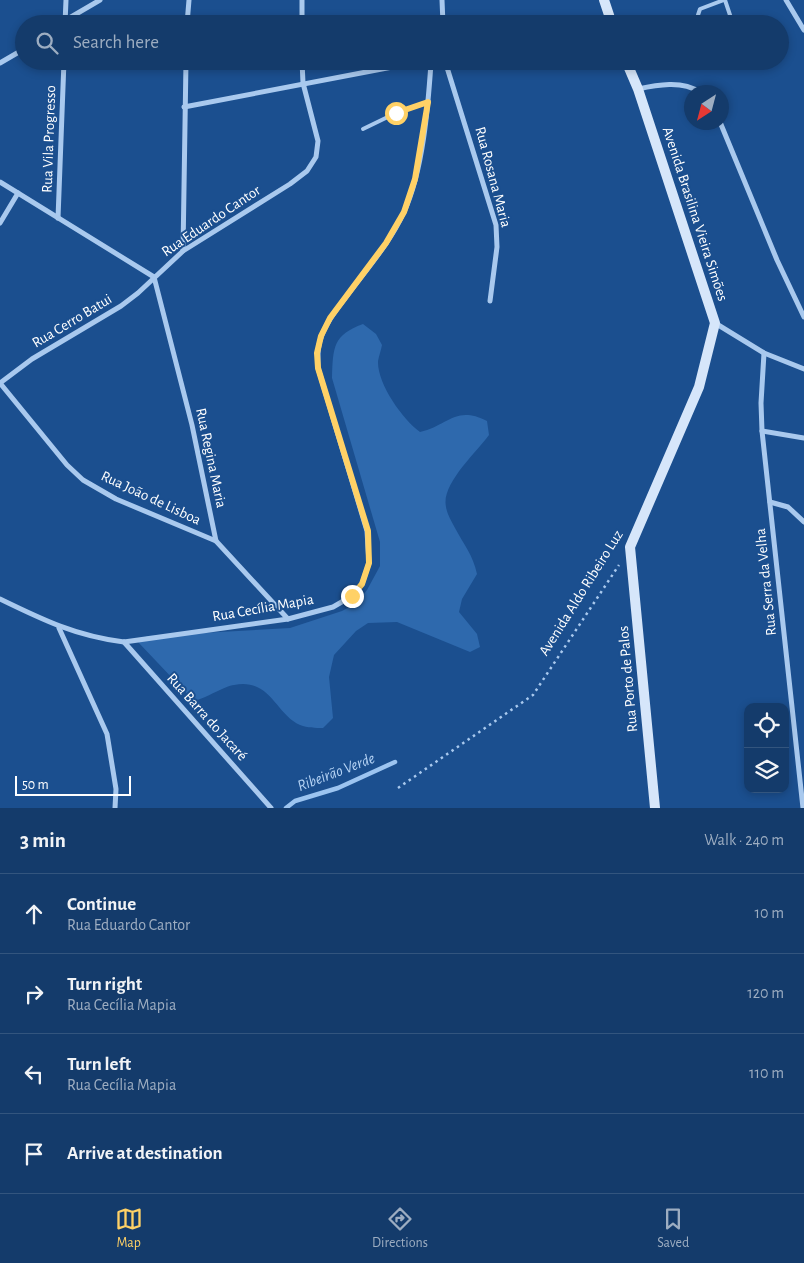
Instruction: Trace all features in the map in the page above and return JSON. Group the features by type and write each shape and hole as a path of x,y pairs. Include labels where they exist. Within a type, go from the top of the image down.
{"street":[{"path":"65,15 66,0"},
{"path":"75,15 100,0"},
{"path":"188,15 189,0"},
{"path":"302,0 302,15"},
{"path":"442,0 442,15"},
{"path":"604,0 609,15"},
{"path":"786,0 804,30"},
{"path":"0,64 15,55"},
{"name":"Rua Vila Progresso","path":"58,218 64,70"},
{"path":"183,251 186,70"},
{"name":"Rua Eduardo Cantor","path":"0,182 154,277 183,251 290,184 316,158 318,141 302,83 302,70"},
{"path":"184,107 375,70"},
{"name":"Rua Cecília Mapia","path":"0,599 59,628 103,640 124,642 288,619 333,607 352,596 362,584 369,563 368,531 318,368 317,353 321,336 330,318 386,243 404,212 415,179 428,102 430,70"},
{"name":"Rua Rosana Maria","path":"448,70 496,225 497,247 490,300"},
{"name":"Avenida Brasilina Vieira Simões","path":"630,70 638,89 715,323 764,353 804,370"},
{"path":"638,89 660,84 684,87"},
{"path":"723,130 777,260 804,317"},
{"path":"0,223 18,193"},
{"name":"Rua Cerro Batui","path":"0,383 32,359 121,306 154,277"},
{"name":"Rua Regina Maria","path":"154,277 192,425 216,541"},
{"name":"Avenida Aldo Ribeiro Luz","path":"630,547 700,387 715,323"},
{"name":"Rua Serra da Velha","path":"764,353 761,403 762,431 803,808"},
{"name":"Rua João de Lisboa","path":"0,383 67,465 83,480 116,499 216,541"},
{"path":"762,431 804,438"},
{"path":"770,502 788,507 804,522"},
{"path":"216,541 288,619"},
{"name":"Rua Porto de Palos","path":"630,547 655,808"},
{"path":"59,628 107,734 116,789 115,808"},
{"name":"Rua Barra do Jacaré","path":"124,642 271,808"}],"lane":[{"path":"698,15 700,9 724,0 730,15"},
{"path":"363,129 396,113 428,102"}],"path":[{"name":"Avenida Aldo Ribeiro Luz","path":"398,788 533,695 630,547"}],"shaded area":[{"path":"363,324 376,334 382,345 378,361 386,390 406,419 420,432 459,416 467,415 487,421 489,435 454,479 446,498 448,515 471,556 477,574 462,599 459,612 477,634 480,647 470,652 397,622 368,623 356,631 334,655 329,677 333,718 323,728 300,725 284,713 265,692 246,684 230,686 194,701 138,642 147,636 290,628 342,611 357,603 367,590 380,566 380,542 332,378 334,350 340,338 353,328"}],"waterway":[{"name":"Ribeirão Verde","path":"286,808 295,801 338,788 395,762"}],"route":[{"path":"352,596 362,584 369,563 368,531 318,368 317,353 321,336 330,318 386,243 404,212 415,179 428,102 396,113"}]}
